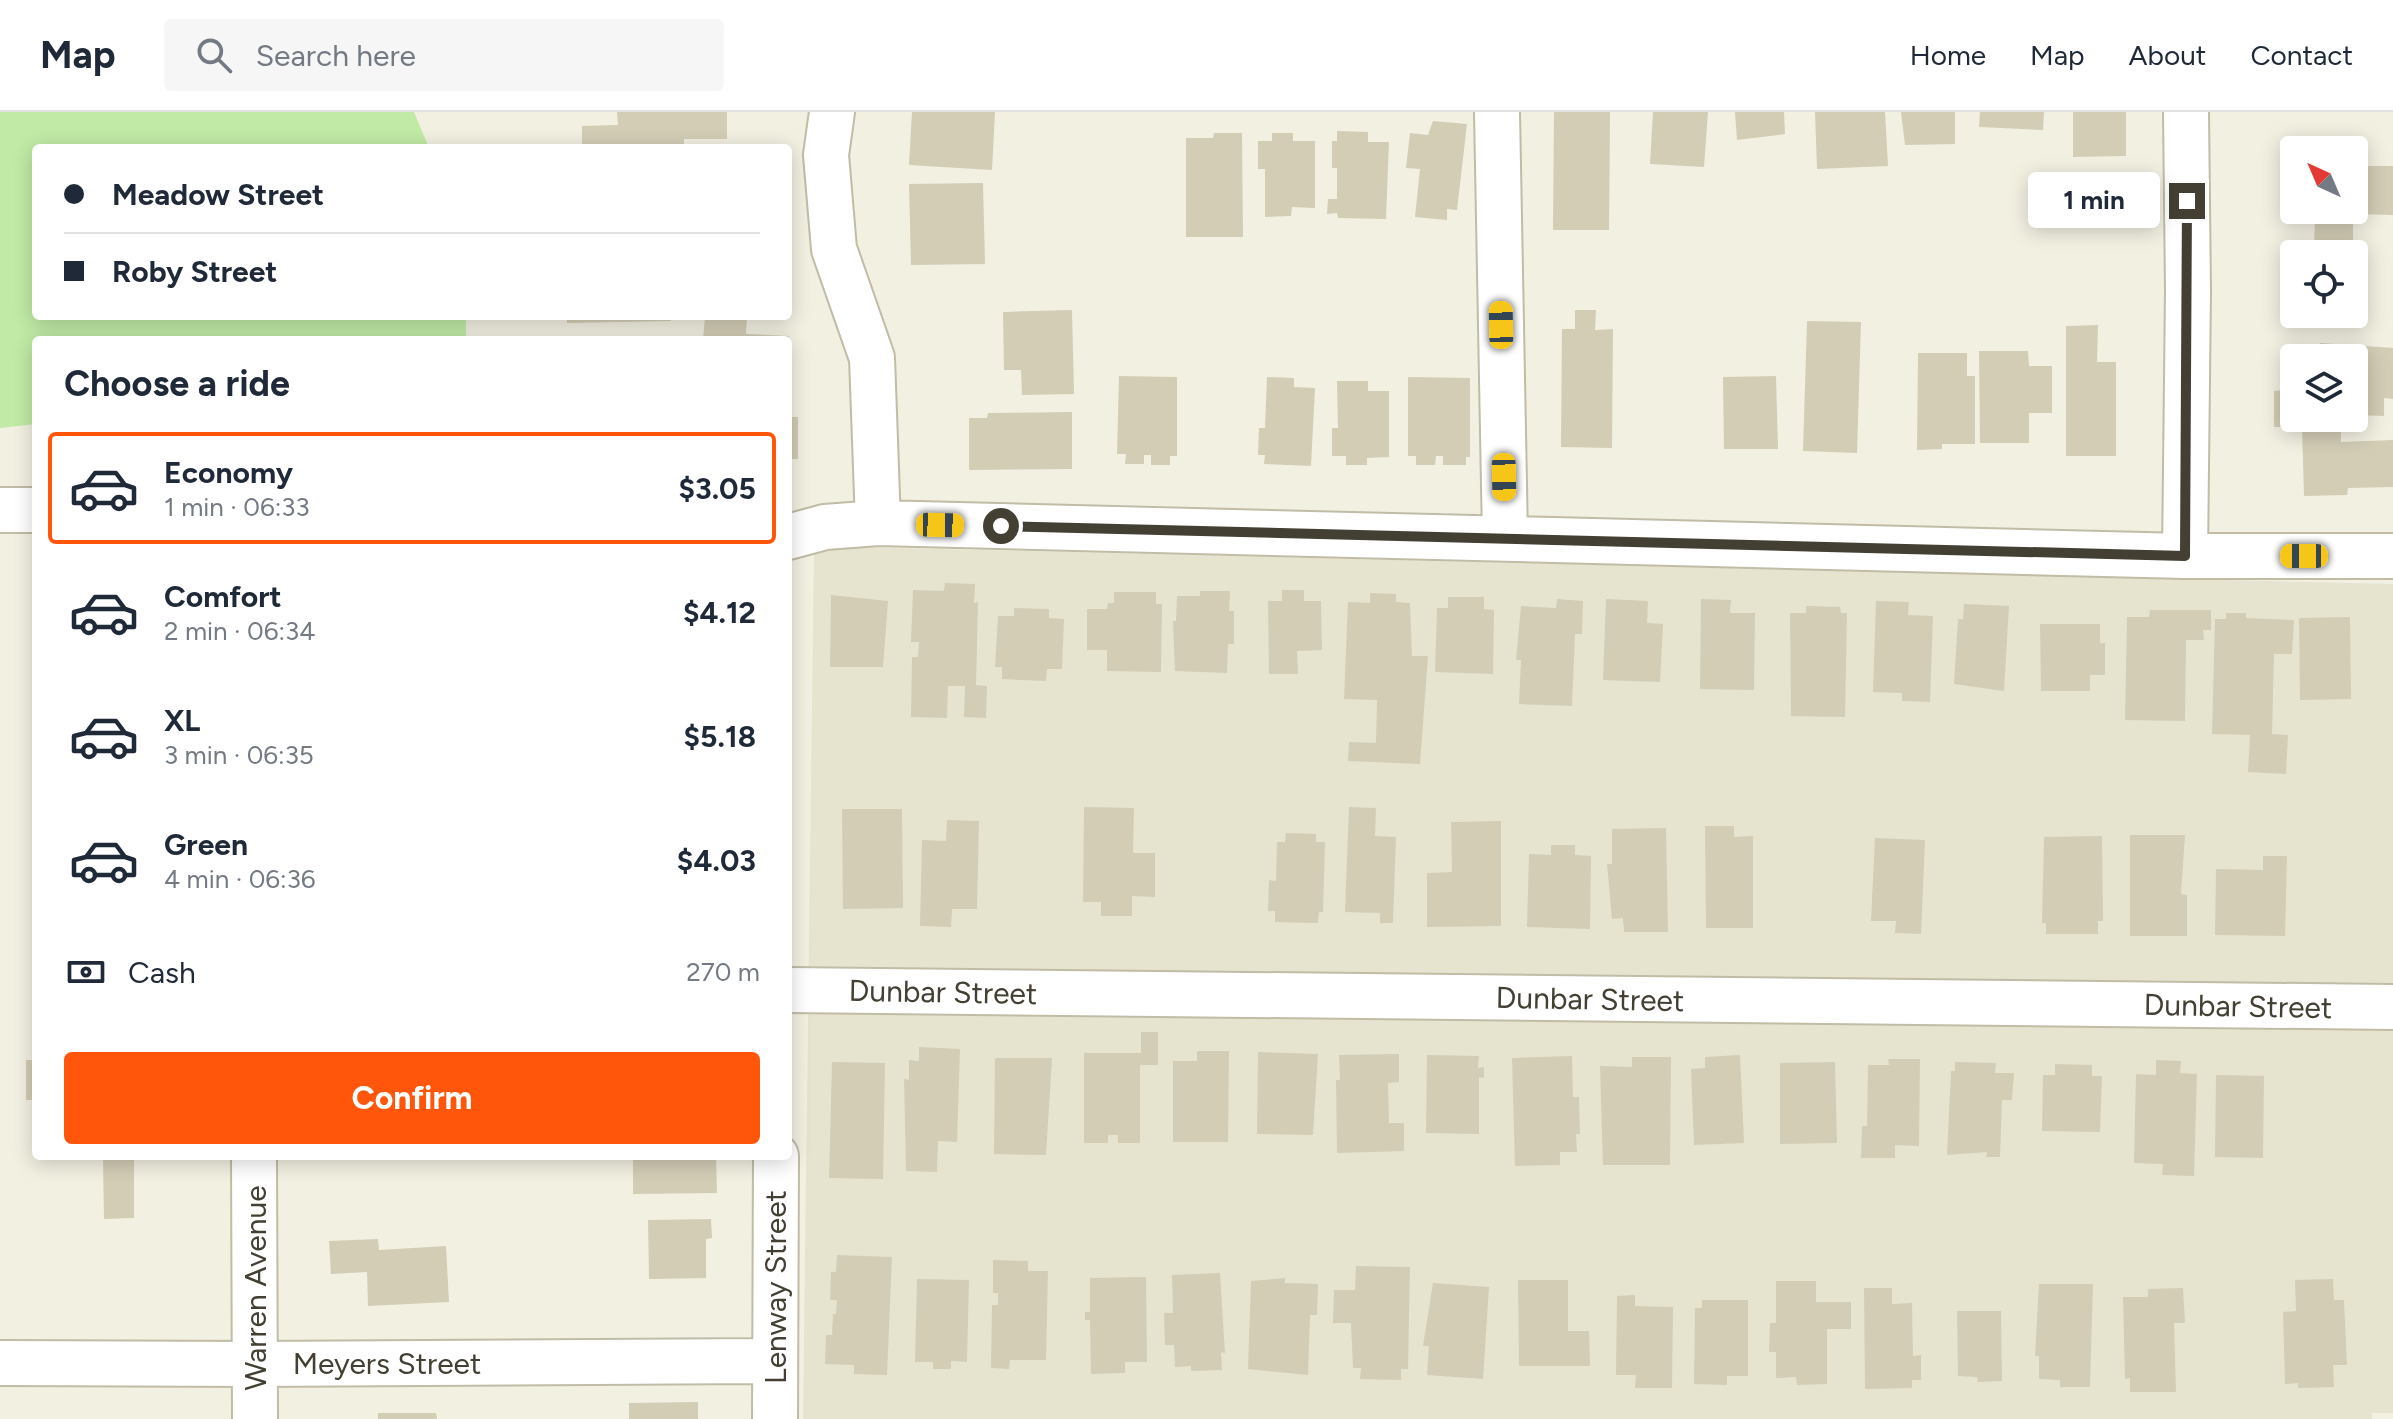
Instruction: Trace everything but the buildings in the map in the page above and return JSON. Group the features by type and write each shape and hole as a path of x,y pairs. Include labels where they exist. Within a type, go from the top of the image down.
{"street":[{"path":"832,112 826,155 834,249 872,358 878,523"},
{"path":"1497,112 1505,538"},
{"path":"2185,556 2188,290 2186,112"},
{"path":"0,510 32,510"},
{"path":"792,536 825,527 878,523 2185,556 2393,556"},
{"name":"Dunbar Street","path":"792,990 2393,1007"},
{"name":"Warren Avenue","path":"254,1160 255,1419"},
{"name":"Lenway Street","path":"775,1419 776,1160"},
{"name":"Meyers Street","path":"0,1363 774,1361"}],"shaded area":[{"path":"814,546 2393,584 2393,1413 2372,1413 2372,1419 803,1419"}],"green space":[{"path":"0,112 414,112 427,144 32,144 32,320 466,320 466,336 32,336 32,424 0,428"}],"route":[{"path":"1001,526 2185,556 2187,201"}]}
